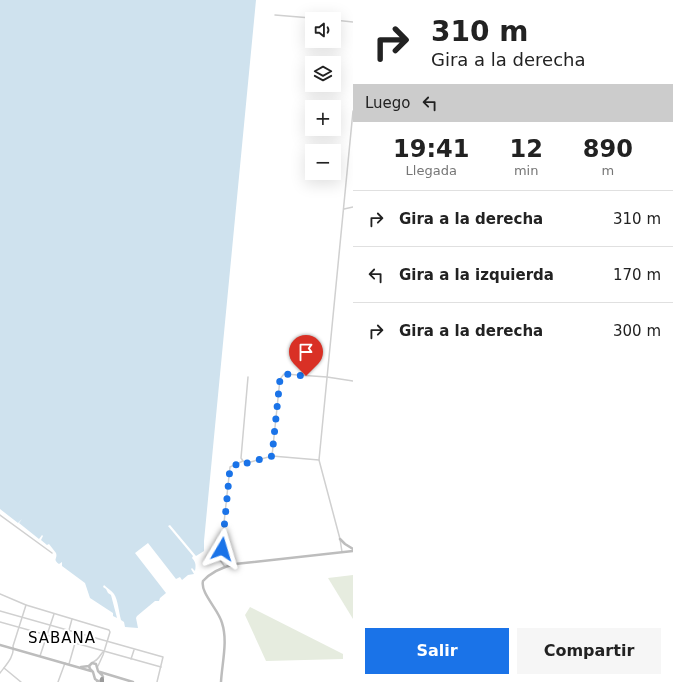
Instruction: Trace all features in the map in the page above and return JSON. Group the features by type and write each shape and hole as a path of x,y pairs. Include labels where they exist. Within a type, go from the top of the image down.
{"street":[{"path":"275,14 305,17"},
{"path":"341,20 353,23"},
{"path":"342,552 340,538 319,460 353,111"},
{"path":"344,209 353,207"},
{"path":"272,456 280,379 284,374 327,377 353,381"},
{"path":"243,461 248,377"},
{"path":"225,567 220,560 230,468 243,461 247,463 272,456 319,460"},
{"path":"0,515 52,553"},
{"path":"340,538 353,550"},
{"path":"221,682 224,632 219,614 203,589 203,581 207,576 235,564 353,550"},
{"path":"0,594 26,606 107,628 110,632 108,642 98,666 99,672 102,675 100,680"},
{"path":"0,673 11,658 14,649 13,646 26,606"},
{"path":"0,611 163,658 157,682"},
{"path":"40,656 54,614"},
{"path":"69,630 72,619"},
{"path":"0,622 161,667"},
{"path":"58,682 75,643"},
{"path":"0,645 91,671"},
{"path":"131,659 134,650"},
{"path":"81,667 89,666 97,660 104,651"},
{"path":"93,662 98,666"},
{"path":"89,666 91,671 94,672 93,682"},
{"path":"4,668 21,682"},
{"path":"99,672 132,682"},
{"path":"100,680 106,675 110,675"},
{"path":"94,677 95,679 100,680"}],"shaded area":[{"path":"353,575 353,619 328,578"},
{"path":"250,607 343,654 343,659 266,661 245,615"}],"water":[{"path":"0,0 256,0 204,551 196,556 170,525 168,526 193,556 192,558 196,566 195,571 192,568 191,569 194,574 188,575 182,580 180,577 176,579 148,543 135,553 166,593 160,598 159,601 155,601 137,616 138,628 125,627 124,622 121,620 114,594 111,591 104,585 103,587 111,595 117,618 113,616 113,613 90,598 85,583 62,566 62,562 59,564 57,562 56,553 49,544 47,545 41,540 42,535 39,539 19,523 22,519 18,523 0,509"}],"district":[{"name":"SABANA","path":"62,638"}],"route":[{"path":"222,549 230,468 243,461 247,463 272,456 280,379 284,374 306,376"}]}
